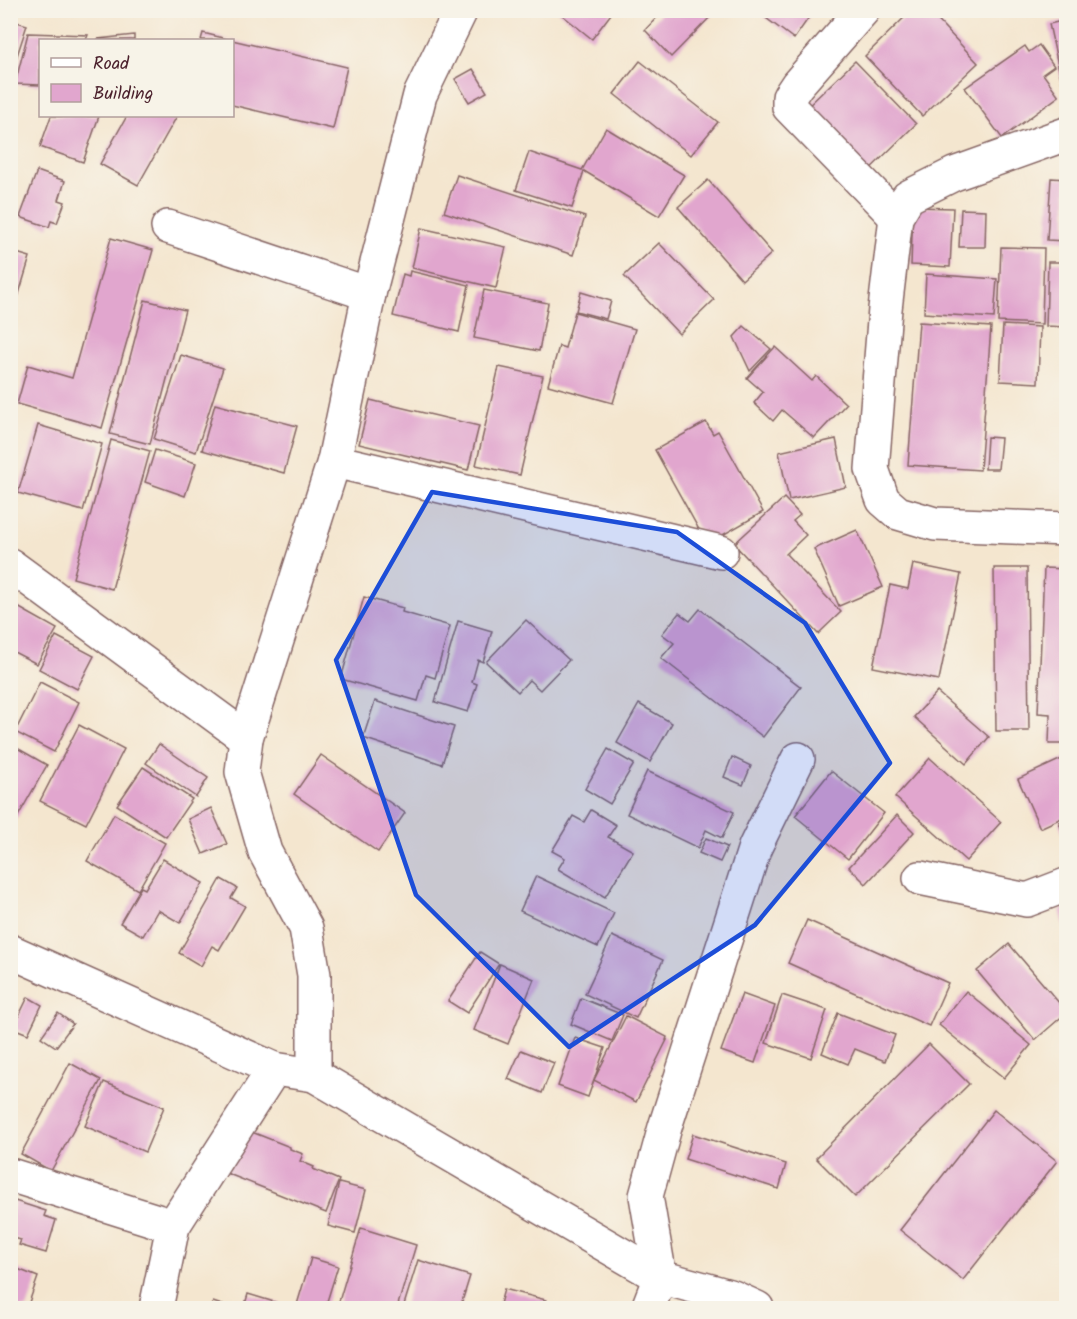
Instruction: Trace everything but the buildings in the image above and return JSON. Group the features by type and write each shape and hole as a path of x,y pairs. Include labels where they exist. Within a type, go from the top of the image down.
{"street":[{"path":"314,1075 315,975 306,928 265,852 242,772 246,738 334,461 369,294 420,95 461,10"},
{"path":"864,10 797,85 789,97 789,107 896,218"},
{"path":"1066,134 954,174 908,197 896,218 885,309 872,469 883,500 898,513 935,524 1066,529"},
{"path":"168,227 369,294"},
{"path":"334,461 721,552"},
{"path":"10,565 246,738"},
{"path":"648,1308 660,1277 646,1196 665,1127 755,847 798,759"},
{"path":"920,878 1028,900 1066,885"},
{"path":"10,951 274,1069 314,1075 660,1277 733,1297 757,1308"},
{"path":"156,1308 173,1226 274,1069"},
{"path":"10,1175 173,1226"}],"highlighted area":[{"path":"432,492 677,532 805,623 890,763 755,925 569,1047 416,895 336,660"}]}
